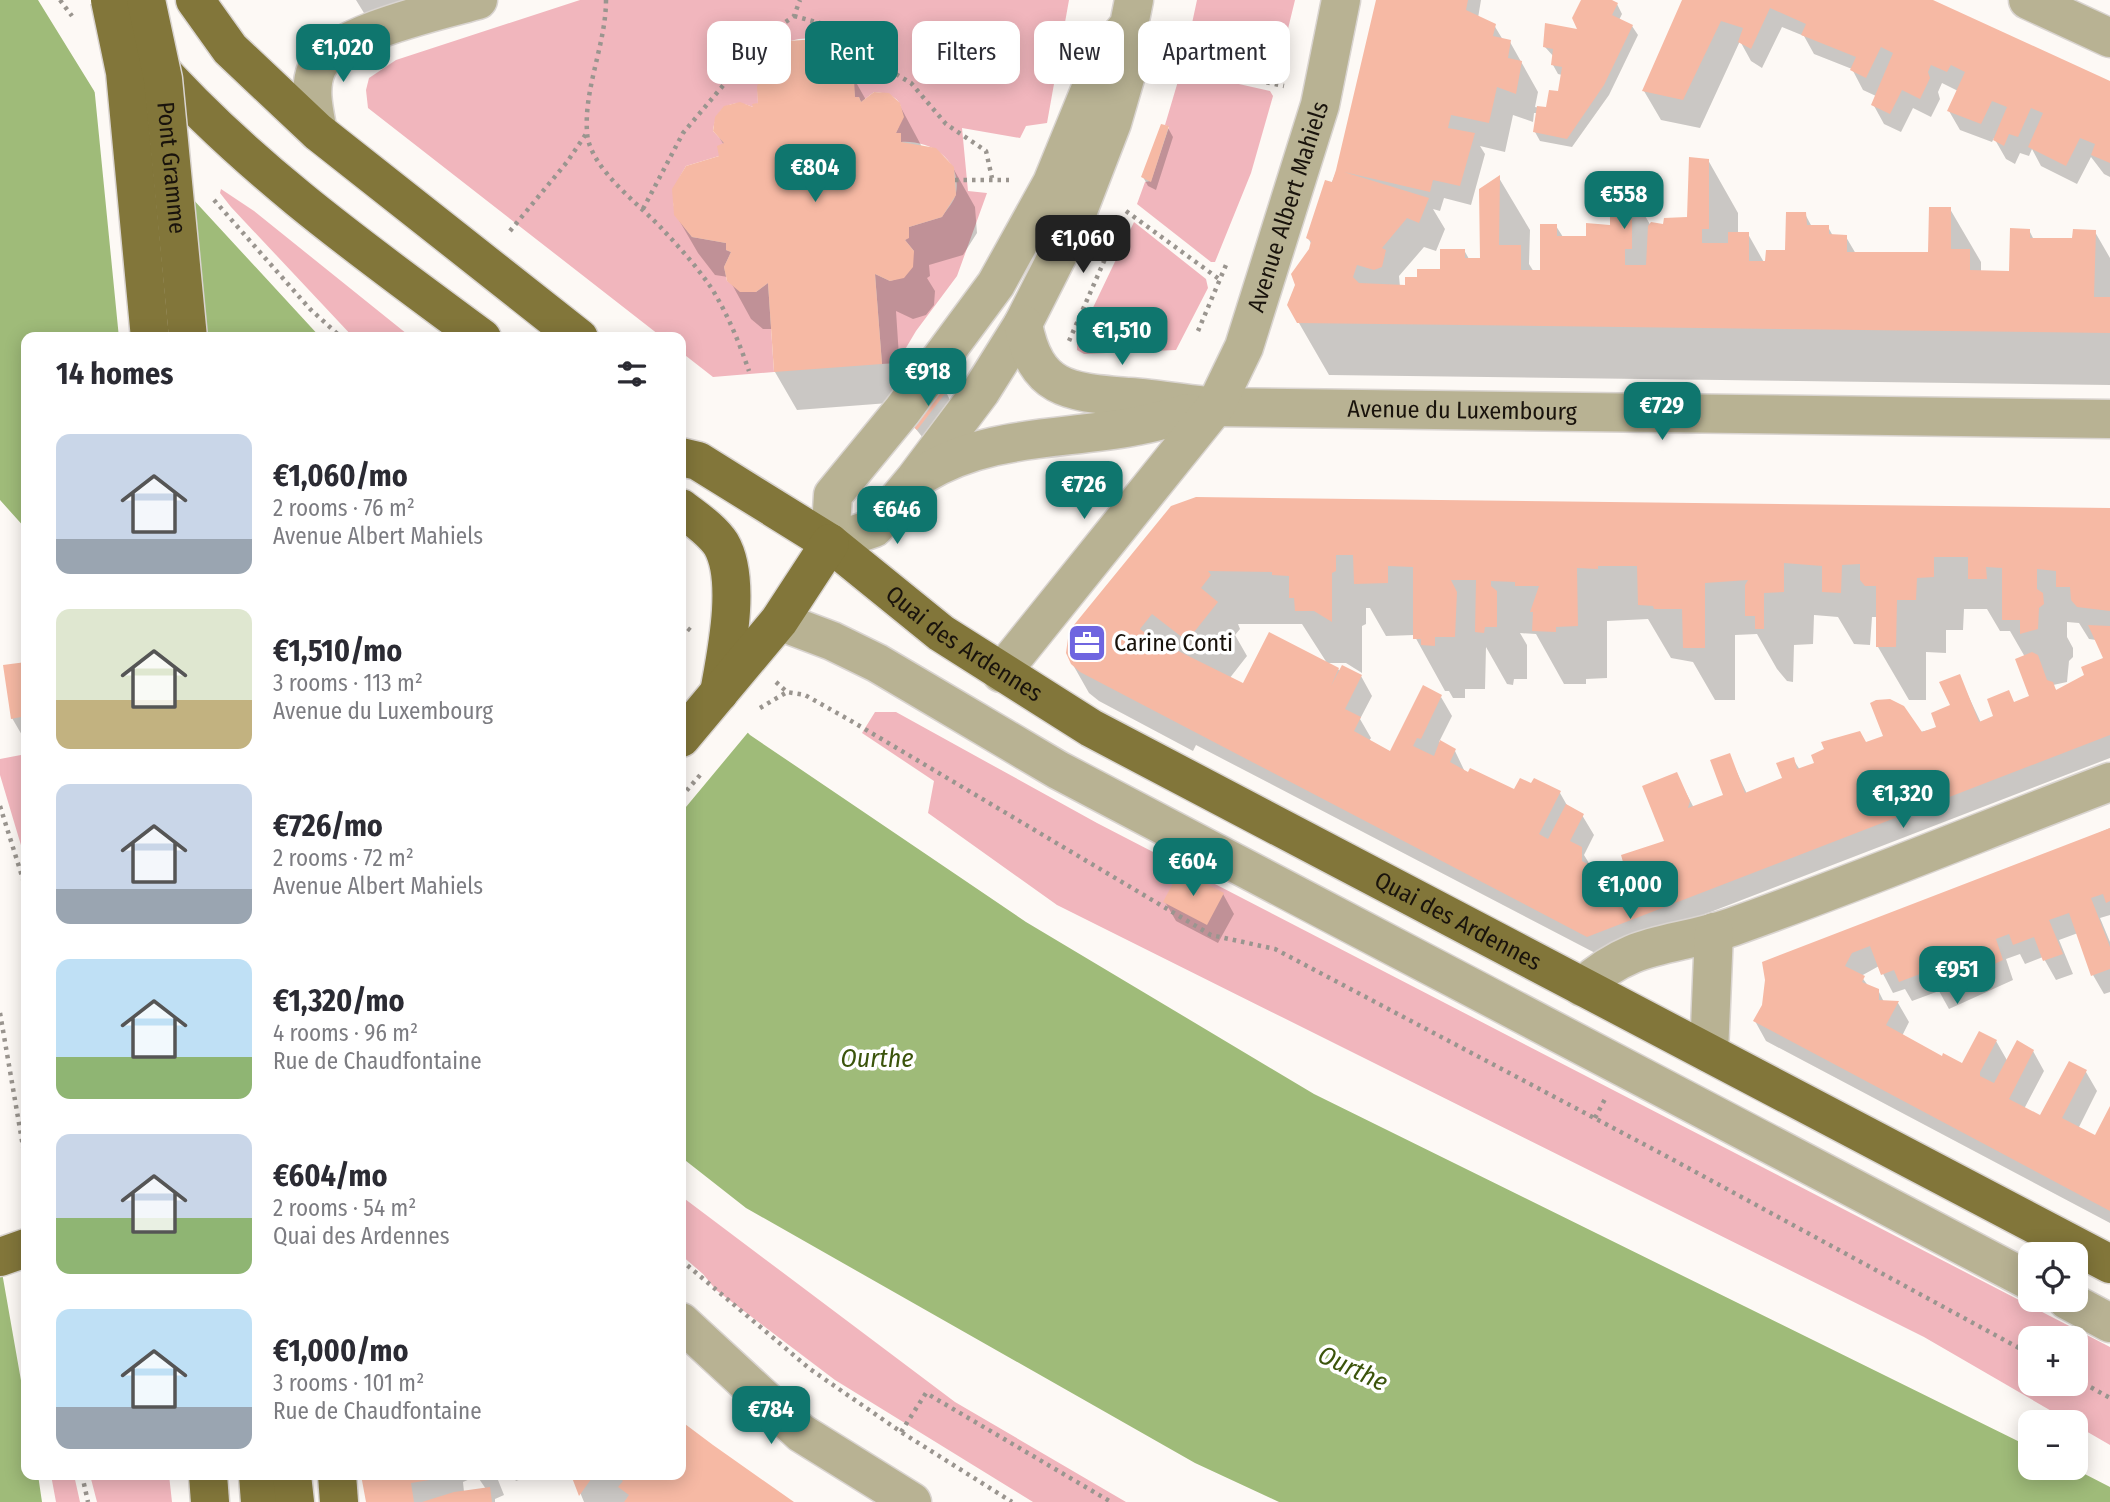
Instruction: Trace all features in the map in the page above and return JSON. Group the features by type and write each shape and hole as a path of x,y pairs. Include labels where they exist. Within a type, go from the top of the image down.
{"main road":[{"path":"100,0 181,93 262,168 387,268 474,332"},
{"name":"Pont Gramme","path":"110,0 125,72 149,332"},
{"name":"Pont Gramme","path":"146,0 163,79 187,332"},
{"path":"195,0 230,49 318,132 571,332"},
{"name":"Quai des Ardennes","path":"687,449 830,543 941,633 1091,728 2110,1264"},
{"path":"686,513 705,526 721,544 726,559 731,602 730,637 719,693"},
{"path":"686,732 779,621 830,543"},
{"path":"0,1256 21,1250"},
{"path":"208,1480 210,1502"},
{"path":"258,1480 260,1502"},
{"path":"293,1480 295,1502"},
{"path":"337,1480 339,1502"}],"street":[{"path":"318,132 313,79 326,56 363,34 478,0"},
{"name":"Avenue Albert Mahiels","path":"1001,673 1214,407 1244,347 1321,104 1341,0"},
{"path":"2028,0 2110,38"},
{"path":"1132,12 1130,61 1112,123 1071,229 1024,324 981,391 915,479 874,528 830,543 833,495 910,400 996,284 1052,183 1104,56 1132,12"},
{"name":"Avenue du Luxembourg","path":"1024,324 1027,344 1041,371 1066,389 1088,395 1214,407 2110,419"},
{"path":"915,479 940,463 1012,441 1130,427 1214,407"},
{"name":"Quai des Ardennes","path":"779,621 832,641 877,663 1058,770 2018,1275"},
{"path":"1582,987 1603,968 1645,947 1714,932 2110,782"},
{"path":"1709,1053 1714,932"},
{"path":"2088,1311 2110,1323"},
{"path":"686,1327 801,1433 912,1502"}],"path":[{"path":"606,0 606,19 593,75 587,134 598,161 711,288 738,337 749,371"},
{"path":"643,209 683,134 764,37 794,16 800,0"},
{"path":"794,16 827,25 911,83 946,124 986,152 992,178"},
{"path":"1275,84 1285,86"},
{"path":"510,230 587,134"},
{"path":"955,180 985,179"},
{"path":"211,197 310,309 335,332"},
{"path":"1126,211 1219,279"},
{"path":"1068,344 1112,243"},
{"path":"756,711 787,692 805,695 1211,935 1275,950 1288,956 1668,1157 2018,1347"},
{"path":"0,806 21,873"},
{"path":"0,1013 21,1135"},
{"path":"686,1264 810,1369 901,1432 1012,1502"},
{"path":"2088,1386 2110,1398"},
{"path":"901,1432 926,1392 1111,1502"},
{"path":"83,1480 88,1502"}],"shaded area":[{"path":"580,0 1069,0 1065,21 1034,21 1034,84 1054,84 1047,123 1026,126 1020,138 962,128 968,191 987,193 957,276 916,331 897,363 882,364 875,274 890,281 904,277 914,251 905,240 909,237 909,227 942,217 955,196 957,181 949,162 942,154 923,144 901,142 901,133 896,133 902,110 897,100 884,93 874,92 861,102 859,97 855,97 852,84 898,84 898,21 805,21 805,38 791,42 791,21 707,21 707,84 759,84 758,103 753,107 731,104 721,110 713,131 724,143 719,156 686,166 673,195 673,203 692,237 726,243 726,250 731,252 724,267 727,281 756,292 768,283 774,372 713,377 686,356 686,332 655,332 368,108 366,90 369,78 396,60"},
{"path":"1197,0 1295,0 1290,21 1192,21"},
{"path":"1177,84 1239,84 1270,91 1273,96 1251,173 1215,262 1211,262 1137,204 1145,182 1151,181 1169,127 1165,125"},
{"path":"221,189 254,211 405,332 348,332 220,193"},
{"path":"1134,222 1206,279 1208,288 1176,350 1084,354 1077,350 1077,341"},
{"path":"875,712 896,712 1097,823 2018,1299 2018,1312 2042,1312 2069,1326 2018,1326 2018,1392 1924,1337 1057,905 928,813 934,781 862,733"},
{"path":"21,755 21,845 0,775 0,759"},
{"path":"686,1200 955,1402 1126,1502 1033,1502 835,1380 716,1290 686,1259"},
{"path":"2088,1336 2110,1347 2110,1445 2088,1432 2088,1410 2050,1410 2026,1396 2088,1396"},
{"path":"52,1480 75,1480 80,1502 56,1502"},
{"path":"91,1480 170,1480 172,1502 97,1502"}],"water":[{"path":"0,0 38,0 96,94 315,332 21,332 21,523 0,500"},
{"name":"Ourthe","path":"686,667 750,735 1026,922 1314,1094 2018,1441 2018,1480 2088,1480 2088,1476 2110,1487 2110,1502 1279,1502 1195,1463 746,1208 686,1161"},
{"path":"0,1261 21,1381 21,1480 39,1480 42,1502 0,1502"}],"pier":[{"path":"94,85 188,189 201,332 118,332"},
{"path":"686,665 750,730 686,807"}],"building":[{"path":"1376,0 1468,0 1466,10 1496,24 1493,36 1511,40 1508,58 1522,61 1516,94 1497,87 1489,123 1451,115 1448,128 1475,133 1460,186 1433,180 1430,192 1344,172 1429,198 1419,223 1407,218 1382,248 1386,250 1382,267 1374,270 1357,265 1353,277 1359,283 1405,285 1405,277 1417,277 1417,269 1440,269 1440,249 1465,249 1465,258 1480,258 1479,189 1500,175 1499,245 1521,245 1521,270 1540,270 1540,224 1557,224 1557,236 1586,236 1586,223 1610,225 1610,198 1623,198 1623,189 1632,189 1632,249 1625,249 1625,265 1646,265 1648,226 1651,222 1663,224 1664,218 1687,217 1689,157 1709,159 1709,229 1702,229 1702,243 1728,243 1728,232 1749,232 1749,261 1765,261 1766,250 1785,250 1786,212 1806,212 1807,225 1829,225 1829,234 1847,235 1847,252 1928,252 1929,207 1951,207 1951,249 1970,249 1970,270 2009,271 2010,228 2030,229 2030,238 2072,238 2073,229 2096,230 2094,297 2110,297 2110,333 1297,323 1287,305 1295,285 1291,274 1309,249 1311,241 1306,238 1325,180 1332,182 1336,170"},
{"path":"1581,0 1612,0 1618,3 1612,15 1633,25 1604,85 1567,139 1533,132 1537,106 1546,107 1549,90 1558,91 1562,67 1551,65 1553,49 1543,47 1545,23 1577,29 1572,18"},
{"path":"1682,0 1933,0 2110,81 2110,163 2091,155 2095,144 2080,138 2066,166 2028,147 2043,113 2031,108 2018,137 2009,134 2004,146 1993,140 2007,107 1992,101 1981,124 1947,111 1965,72 1951,65 1947,72 1931,65 1928,72 1930,78 1920,99 1902,90 1890,114 1871,105 1893,53 1881,47 1866,78 1850,70 1856,57 1801,35 1806,24 1770,8 1751,49 1738,42 1743,28 1721,21 1683,100 1642,91"},
{"path":"805,40 805,84 854,84 855,97 859,97 861,102 874,92 889,93 900,103 904,117 896,133 901,133 901,142 936,148 954,167 956,195 942,217 909,227 909,238 905,240 914,251 913,267 904,278 890,281 875,274 882,364 774,372 768,283 756,292 740,292 727,281 724,267 731,252 726,250 726,243 692,237 674,215 672,189 686,166 719,156 717,146 724,143 713,131 715,117 724,106 740,102 753,107 752,104 758,103 758,84 791,84 791,41"},
{"path":"1161,124 1169,126 1151,182 1141,177"},
{"path":"940,386 947,391 917,430 910,424"},
{"path":"1116,475 1118,486 1085,490 1083,479"},
{"path":"1196,497 2110,508 2110,611 2077,607 2071,600 2070,587 2056,587 2056,571 2037,569 2037,589 2043,593 2044,604 2039,608 2038,629 2020,634 2020,620 2002,620 2002,568 1986,567 1987,579 1968,579 1968,557 1934,557 1934,577 1917,578 1916,600 1897,600 1896,647 1876,647 1876,586 1865,586 1860,580 1860,564 1842,565 1841,593 1822,592 1822,566 1784,563 1784,592 1764,593 1764,629 1755,629 1755,616 1745,616 1745,585 1748,580 1705,583 1705,648 1683,648 1682,609 1654,609 1653,606 1638,605 1637,566 1577,568 1578,626 1556,627 1556,632 1532,631 1533,612 1530,612 1539,586 1515,586 1515,582 1491,581 1491,586 1497,591 1497,627 1485,627 1484,633 1475,632 1476,580 1451,580 1457,592 1455,637 1435,637 1435,646 1421,645 1421,639 1413,639 1413,567 1388,566 1388,583 1354,584 1353,555 1336,555 1336,571 1332,573 1332,622 1314,611 1295,611 1294,598 1289,598 1289,576 1272,575 1272,572 1208,571 1211,575 1201,588 1218,602 1187,641 1152,614 1140,629 1152,638 1243,683 1269,632 1339,668 1331,686 1342,665 1362,675 1345,709 1361,717 1354,731 1390,751 1423,685 1442,695 1421,739 1417,738 1413,746 1434,756 1440,740 1456,749 1450,762 1468,772 1470,768 1514,789 1520,778 1531,783 1534,778 1561,791 1539,834 1548,839 1566,804 1584,814 1570,841 1582,847 1582,861 1610,876 1611,881 1627,876 1621,855 1664,841 1642,786 1677,772 1690,801 1688,808 1723,795 1710,760 1730,753 1745,793 1782,778 1776,763 1794,757 1797,769 1814,763 1811,755 1824,749 1821,742 1860,731 1866,742 1883,736 1870,703 1876,700 1890,699 1904,706 1922,732 1936,727 1931,713 1950,705 1939,682 1960,674 1979,722 1993,716 1987,699 2009,690 2014,702 2029,696 2015,659 2032,652 2038,655 2047,680 2053,682 2056,690 2084,675 2081,667 2103,658 2088,625 2110,626 2110,735 1587,937 1080,672 1071,664 1066,653 1069,631 1171,506"},
{"path":"21,663 21,717 11,719 3,665"},
{"path":"2110,828 2110,901 2106,903 2103,894 2091,898 2110,947 2110,969 2091,976 2069,913 2049,920 2063,954 2043,961 2034,937 2013,945 2009,934 1996,939 2003,960 1937,991 1928,971 1899,982 1894,970 1881,975 1870,946 1852,953 1845,966 1865,976 1862,982 1879,989 1879,1000 1899,1001 1886,1025 1942,1056 1943,1053 1962,1063 1979,1031 1997,1040 1980,1072 1980,1076 1994,1083 2017,1040 2034,1050 2009,1099 2040,1115 2069,1061 2087,1070 2062,1118 2095,1135 2110,1106 2110,1211 1753,1021 1762,1005 1765,980 1762,962"},
{"path":"1180,870 1224,893 1207,925 1163,902"},
{"path":"686,1425 794,1502 624,1502 629,1495 618,1487 623,1481 686,1480"},
{"path":"362,1480 429,1480 411,1483 414,1502 366,1502"},
{"path":"573,1480 590,1480 579,1496"},
{"path":"490,1487 492,1502 422,1502 454,1492"}],"place":[{"name":"Carine Conti","path":"1087,643"}]}
